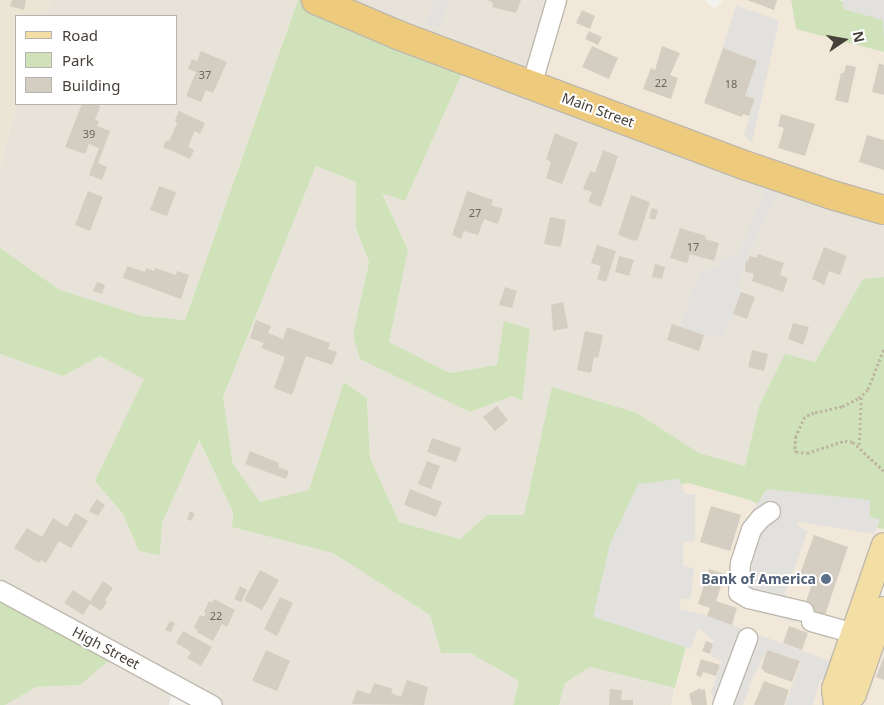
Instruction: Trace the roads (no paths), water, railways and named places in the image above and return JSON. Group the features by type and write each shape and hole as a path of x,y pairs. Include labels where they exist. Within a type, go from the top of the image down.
{"highway":[{"name":"Main Street","path":"330,3 531,85 747,166 880,212"}],"main road":[{"path":"836,705 834,689 884,545"},
{"path":"844,705 854,694 884,609"}],"street":[{"path":"531,85 556,0"},
{"path":"770,511 760,518 751,529 740,562 737,584 738,592 748,598 854,633"},
{"name":"High Street","path":"0,590 212,705"},
{"path":"722,705 746,638"}],"place":[{"name":"Bank of America","path":"826,579"}]}
